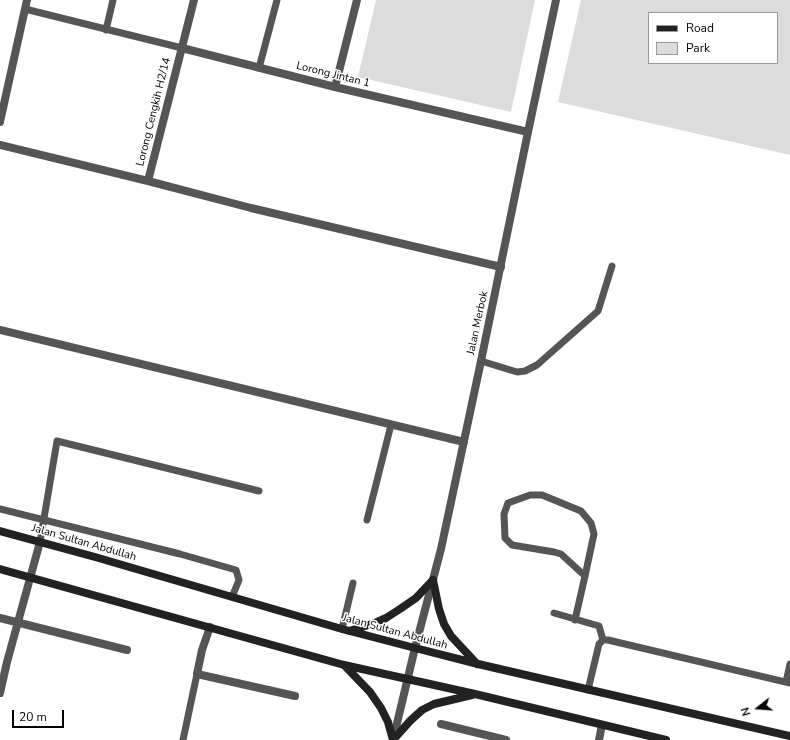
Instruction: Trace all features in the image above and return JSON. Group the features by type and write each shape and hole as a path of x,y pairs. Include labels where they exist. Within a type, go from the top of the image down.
{"main road":[{"name":"Jalan Sultan Abdullah","path":"0,531 95,557 345,630 478,664 790,736"},
{"path":"0,569 344,665 475,694 666,740"},
{"path":"345,630 375,623 386,618 416,598 433,580"},
{"path":"433,580 439,609 444,624 451,636 478,664"},
{"path":"344,665 370,692 382,708 393,740"},
{"path":"393,740 422,710 434,704 475,694"}],"street":[{"path":"0,122 28,0"},
{"path":"182,48 194,0"},
{"path":"335,87 357,0"},
{"name":"Jalan Merbok","path":"393,740 441,549 556,0"},
{"name":"Lorong Jintan 1","path":"182,48 335,87 528,132"},
{"name":"Lorong Cengkih H2/14","path":"148,181 182,48"},
{"path":"0,145 251,208 501,267"},
{"path":"0,330 464,442"},
{"path":"0,693 40,542"},
{"path":"0,618 127,650"},
{"path":"210,627 202,650 197,674 295,696"},
{"path":"441,724 506,740"},
{"path":"599,740 602,725"}],"lane":[{"path":"106,30 114,0"},
{"path":"259,68 277,0"},
{"path":"25,9 182,48"},
{"path":"481,361 517,372 525,371 537,365 598,311 612,266"},
{"path":"367,520 391,424"},
{"path":"40,542 57,441 259,491"},
{"path":"575,620 585,576 594,534 591,523 580,511 542,495 530,495 508,504 504,514 505,538 512,545 561,554 585,576"},
{"path":"0,509 180,554 236,570 238,580 232,597"},
{"path":"345,630 353,583"},
{"path":"554,613 599,626 603,640"},
{"path":"588,690 599,644 603,640 788,682 790,664"},
{"path":"183,740 197,674"}],"green space":[{"path":"376,0 535,0 511,112 358,77"},
{"path":"581,0 790,0 790,155 558,102"}]}
